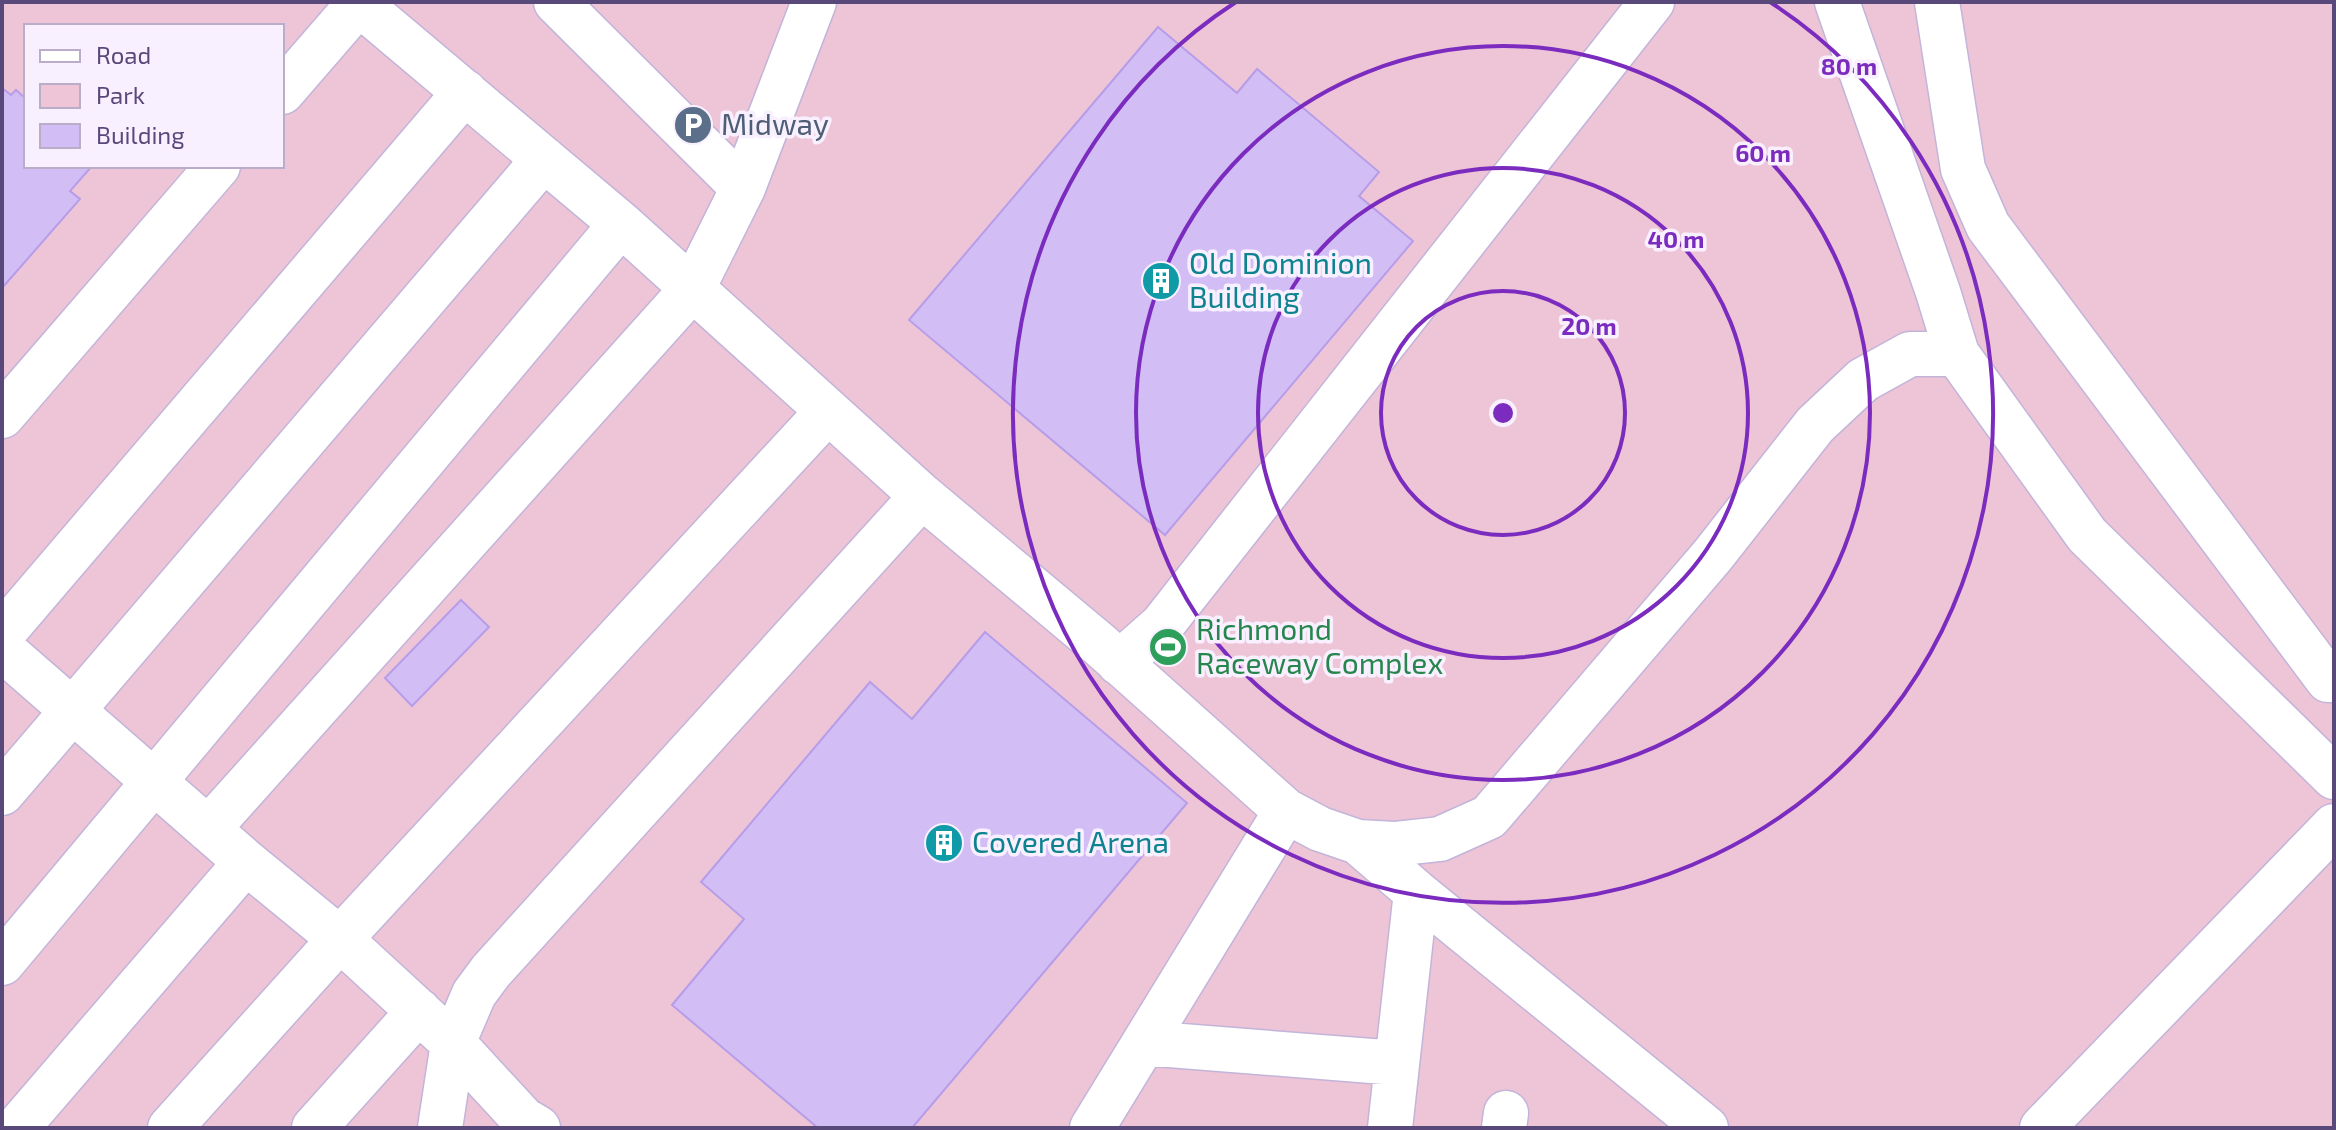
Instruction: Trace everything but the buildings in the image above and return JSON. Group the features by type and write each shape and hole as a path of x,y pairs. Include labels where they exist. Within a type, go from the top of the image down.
{"street":[{"path":"284,90 358,2 621,224 922,496 1119,663 1286,811 1320,829 1358,842 1394,844 1440,839 1489,817 1713,555 1815,425 1863,380 1910,354 1957,354"},
{"path":"556,2 743,188"},
{"path":"208,829 693,288 743,188 814,2"},
{"path":"1119,663 1162,625 1652,2"},
{"path":"1837,2 1957,354 2087,535 2334,777"},
{"path":"1937,2 1963,169 1988,226 2328,680 2334,680"},
{"path":"2,634 465,92"},
{"path":"2,793 544,159"},
{"path":"2,416 216,168"},
{"path":"2,963 621,224"},
{"path":"170,1128 340,939 828,411"},
{"path":"440,1128 453,1043 474,994 491,971 922,496"},
{"path":"2,649 246,862 340,939 453,1043 523,1119 538,1128"},
{"path":"1092,1128 1286,811"},
{"path":"2042,1128 2334,826"},
{"path":"1358,842 1706,1128"},
{"path":"17,1128 246,862"},
{"path":"1390,1128 1416,892"},
{"path":"314,1128 419,1011"},
{"path":"1144,1043 1397,1063"}],"green space":[{"name":"Richmond Raceway Complex","path":"2,2 2334,2 2334,1128 2,1128"}],"place":[{"name":"Midway","path":"693,125"},
{"name":"Old Dominion Building","path":"1161,281"},
{"name":"Richmond Raceway Complex","path":"1168,647"},
{"name":"Covered Arena","path":"944,843"}]}
